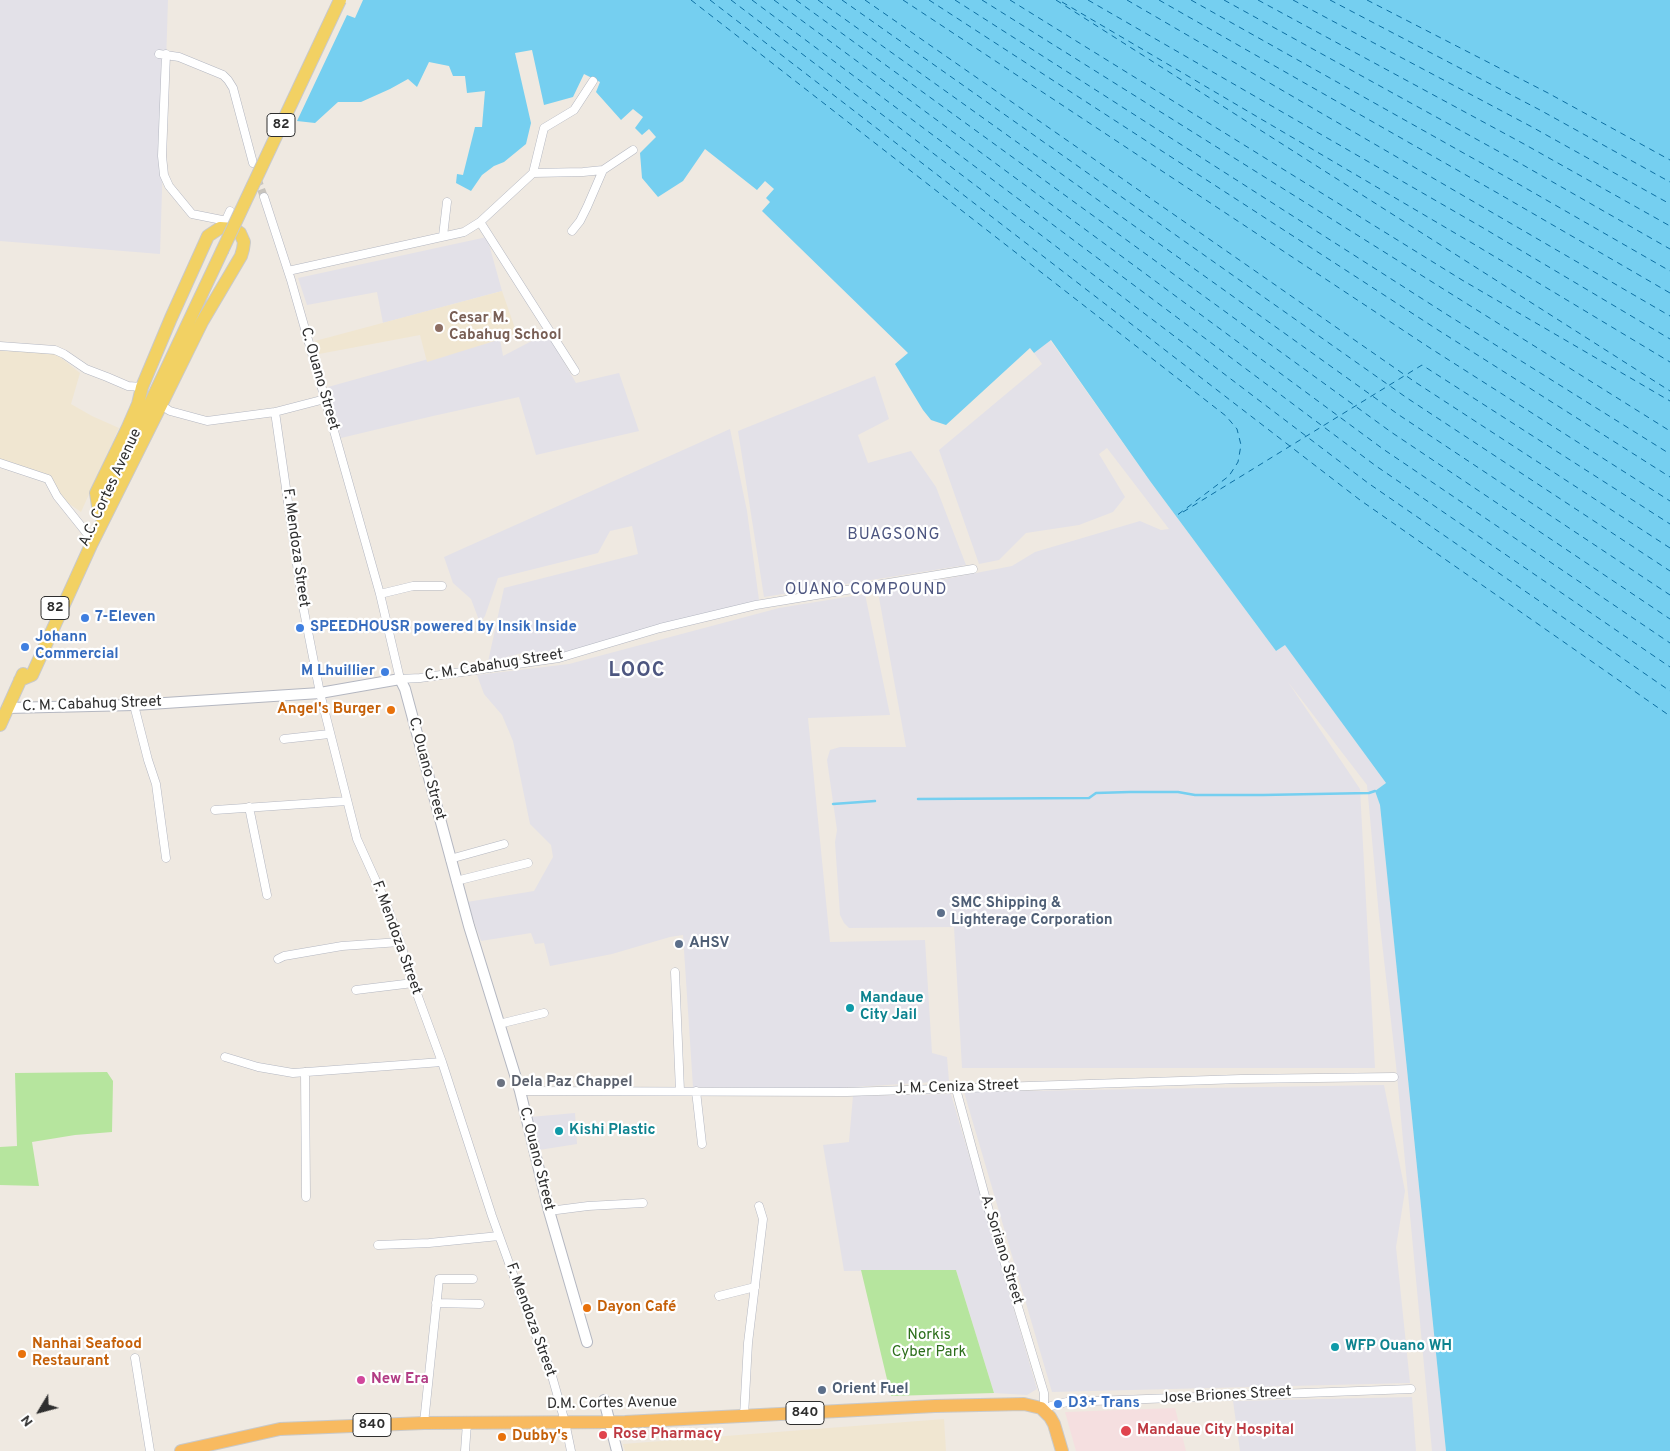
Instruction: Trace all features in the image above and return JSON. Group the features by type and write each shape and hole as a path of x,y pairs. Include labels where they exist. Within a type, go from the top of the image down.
{"highway":[{"name":"D.M. Cortes Avenue","path":"186,1450 280,1429 424,1422 609,1422 1003,1404 1029,1405 1044,1411"},
{"path":"1044,1411 1054,1424 1062,1451"}],"main road":[{"name":"A.C. Cortes Avenue","path":"0,724 340,0"},
{"path":"20,680 32,675 91,545 202,322 242,251 244,244 242,236 228,225 216,229 208,236 171,318 142,387 134,412 96,493 100,512"}],"street":[{"path":"230,211 228,225 217,218 192,214 169,186 164,176 162,156 162,54 179,57 223,74 233,88 253,163"},
{"path":"288,271 464,232 480,222 533,173 544,128 574,110 593,81"},
{"path":"533,173 603,170 633,150"},
{"path":"572,231 587,206 603,170"},
{"name":"C. Ouano Street","path":"264,197 288,271 325,399 380,594 400,679 405,689 456,881 520,1091 549,1211 587,1342"},
{"path":"442,236 447,202"},
{"path":"480,222 575,371"},
{"path":"0,346 55,350 86,368 128,386 142,387"},
{"path":"161,405 170,411 207,420 275,412 325,399"},
{"name":"F. Mendoza Street","path":"275,412 303,606 329,734 356,839 386,903 400,942 442,1062 499,1236 531,1324 550,1369 571,1451"},
{"path":"0,463 48,479 57,496 89,536"},
{"name":"C. M. Cabahug Street","path":"7,708 134,704 320,693 400,679 420,678 559,658 660,628 756,606 973,570"},
{"path":"380,594 413,586 442,586"},
{"path":"134,704 156,784 166,858"},
{"path":"284,739 329,734"},
{"path":"215,810 347,801"},
{"path":"250,807 267,895"},
{"path":"450,859 504,844"},
{"path":"456,881 528,863"},
{"path":"278,959 284,956 342,946 400,942"},
{"path":"675,972 680,1091"},
{"path":"356,990 413,983"},
{"path":"499,1024 544,1013"},
{"path":"226,1057 258,1067 293,1073 442,1062"},
{"path":"304,1072 306,1197"},
{"name":"J. M. Ceniza Street","path":"520,1091 806,1092 956,1089 1231,1079 1394,1077"},
{"name":"A. Soriano Street","path":"956,1089 989,1211 1044,1393 1044,1411"},
{"path":"696,1091 702,1144"},
{"path":"549,1211 588,1206 643,1203"},
{"path":"744,1416 748,1343 763,1219 759,1206"},
{"path":"378,1245 429,1243 499,1236"},
{"path":"424,1422 439,1279 473,1279"},
{"path":"719,1296 755,1287"},
{"path":"436,1302 480,1304"},
{"path":"135,1358 150,1451"},
{"name":"Jose Briones Street","path":"1044,1411 1050,1406 1067,1402 1411,1389"},
{"path":"604,1400 617,1451"},
{"path":"465,1451 467,1423"}],"shaded area":[{"path":"0,0 168,0 160,254 0,241"},
{"path":"487,237 502,291 383,323 377,292 307,305 298,278"},
{"name":"Cesar M. Cabahug School","path":"502,291 517,334 427,362 420,335 319,354 315,341"},
{"path":"547,333 576,383 619,373 639,431 536,455 519,397 341,438 328,387 500,339 503,356"},
{"path":"1050,340 1150,481 1276,651 1285,644 1386,783 1375,791 1380,804 1446,1451 1432,1451 1396,1065 1379,916 1367,785 1288,682 1360,789 1375,1068 962,1068 954,927 849,928 840,915 835,842 837,830 827,760 830,750 840,747 906,747 878,592 1012,566 1035,552 1140,521 1161,530 1169,529 1107,448 1099,454 1125,497 1113,512 1079,525 1026,533 999,560 979,564 939,450 1042,364 1034,353"},
{"path":"0,351 55,353 80,373 71,404 119,428 81,512 61,498 49,478 0,461"},
{"path":"875,376 889,419 858,435 868,463 911,451 936,487 966,565 764,597 738,431"},
{"path":"730,429 747,511 759,600 554,656 526,652 488,662 504,588 638,554 632,526 610,531 598,553 498,578 485,616 480,623 471,599 453,583 444,557"},
{"path":"865,594 890,715 808,718 830,942 925,940 932,1053 947,1057 949,1081 824,1089 693,1087 683,935 612,954 550,966 544,943 535,944 531,933 481,941 467,902 534,891 553,857 551,845 530,824 513,741 502,715 484,694 477,675 569,664 779,608"},
{"path":"1384,1085 1405,1191 1396,1247 1410,1383 1052,1392 964,1092"},
{"path":"951,1094 1037,1389 1027,1395 994,1393 956,1270 844,1271 823,1145 849,1142 853,1096"},
{"name":"Kishi Plastic","path":"575,1113 577,1144 539,1150 530,1117"},
{"path":"1412,1397 1416,1451 1240,1451 1233,1401"},
{"name":"Mandaue City Hospital","path":"1175,1408 1186,1451 1076,1451 1065,1412"},
{"path":"944,1419 946,1451 625,1451 623,1444"}],"green space":[{"path":"107,1072 113,1081 112,1132 75,1135 32,1142 39,1186 0,1185 0,1147 17,1146 15,1073"},
{"name":"Norkis Cyber Park","path":"861,1270 956,1270 994,1393 891,1396"}],"water":[{"path":"363,0 1670,0 1670,1451 1446,1451 1380,805 1375,791 1386,783 1285,645 1276,651 1150,481 1051,340 1034,353 1030,348 946,425 931,420 895,364 908,353 762,211 770,202 766,198 774,189 765,181 757,190 705,149 683,181 658,197 642,178 640,153 656,137 649,129 642,135 635,128 643,117 633,109 621,120 596,92 600,82 584,74 573,97 544,105 532,50 515,53 531,123 526,144 504,162 494,166 482,175 471,191 456,183 457,174 463,175 475,127 482,127 485,91 467,93 465,76 453,76 449,66 429,62 417,87 408,79 361,102 338,102 315,123 297,121 347,15 355,18"}],"waterway":[{"path":"918,799 1089,798 1096,793 1130,792 1178,792 1195,795 1263,795 1369,793 1375,791"},
{"path":"833,804 875,801"}],"ferry route":[{"path":"691,0 1226,416 1237,429 1241,445 1238,462 1229,476 1176,516"},
{"path":"710,0 1360,500 1670,716"},
{"path":"731,0 1368,483 1670,691"},
{"path":"752,0 1376,466 1670,667"},
{"path":"774,0 1383,449 1670,643"},
{"path":"796,0 1391,432 1670,619"},
{"path":"818,0 1399,415 1670,595"},
{"path":"842,0 1407,398 1670,571"},
{"path":"865,0 1415,382 1670,548"},
{"path":"903,0 1430,348 1670,501"},
{"path":"929,0 1438,330 1670,477"},
{"path":"955,0 1446,314 1670,454"},
{"path":"982,0 1670,431"},
{"path":"1010,0 1462,280 1670,401"},
{"path":"1056,0 1670,391"},
{"path":"1088,0 1485,229 1670,339"},
{"path":"1127,0 1670,316"},
{"path":"1159,0 1670,293"},
{"path":"1191,0 1670,271"},
{"path":"1224,0 1516,161 1670,249"},
{"path":"1258,0 1524,144 1670,226"},
{"path":"1293,0 1532,127 1670,204"},
{"path":"1330,0 1540,110 1670,182"},
{"path":"1367,0 1548,93 1670,160"},
{"path":"1062,2 1670,362"},
{"path":"1183,512 1422,365 1670,524"}],"tunnel":[{"path":"257,178 264,197"}],"place":[{"name":"Cesar M. Cabahug School","path":"439,328"},
{"name":"7-Eleven","path":"85,618"},
{"name":"SPEEDHOUSR powered by Insik Inside","path":"300,628"},
{"name":"Johann Commercial","path":"25,647"},
{"name":"M Lhuillier","path":"385,672"},
{"name":"Angel's Burger","path":"391,710"},
{"name":"SMC Shipping & Lighterage Corporation","path":"941,913"},
{"name":"AHSV","path":"679,944"},
{"name":"Mandaue City Jail","path":"850,1008"},
{"name":"Dela Paz Chappel","path":"501,1083"},
{"name":"Kishi Plastic","path":"559,1131"},
{"name":"Dayon Café","path":"587,1308"},
{"name":"WFP Ouano WH","path":"1335,1347"},
{"name":"Nanhai Seafood Restaurant","path":"22,1354"},
{"name":"New Era","path":"361,1380"},
{"name":"Orient Fuel","path":"822,1390"},
{"name":"D3+ Trans","path":"1058,1404"},
{"name":"Mandaue City Hospital","path":"1126,1431"},
{"name":"Rose Pharmacy","path":"603,1435"},
{"name":"Dubby's","path":"502,1437"}],"district":[{"name":"BUAGSONG","path":"894,536"},
{"name":"OUANO COMPOUND","path":"866,591"},
{"name":"LOOC","path":"637,672"}]}
